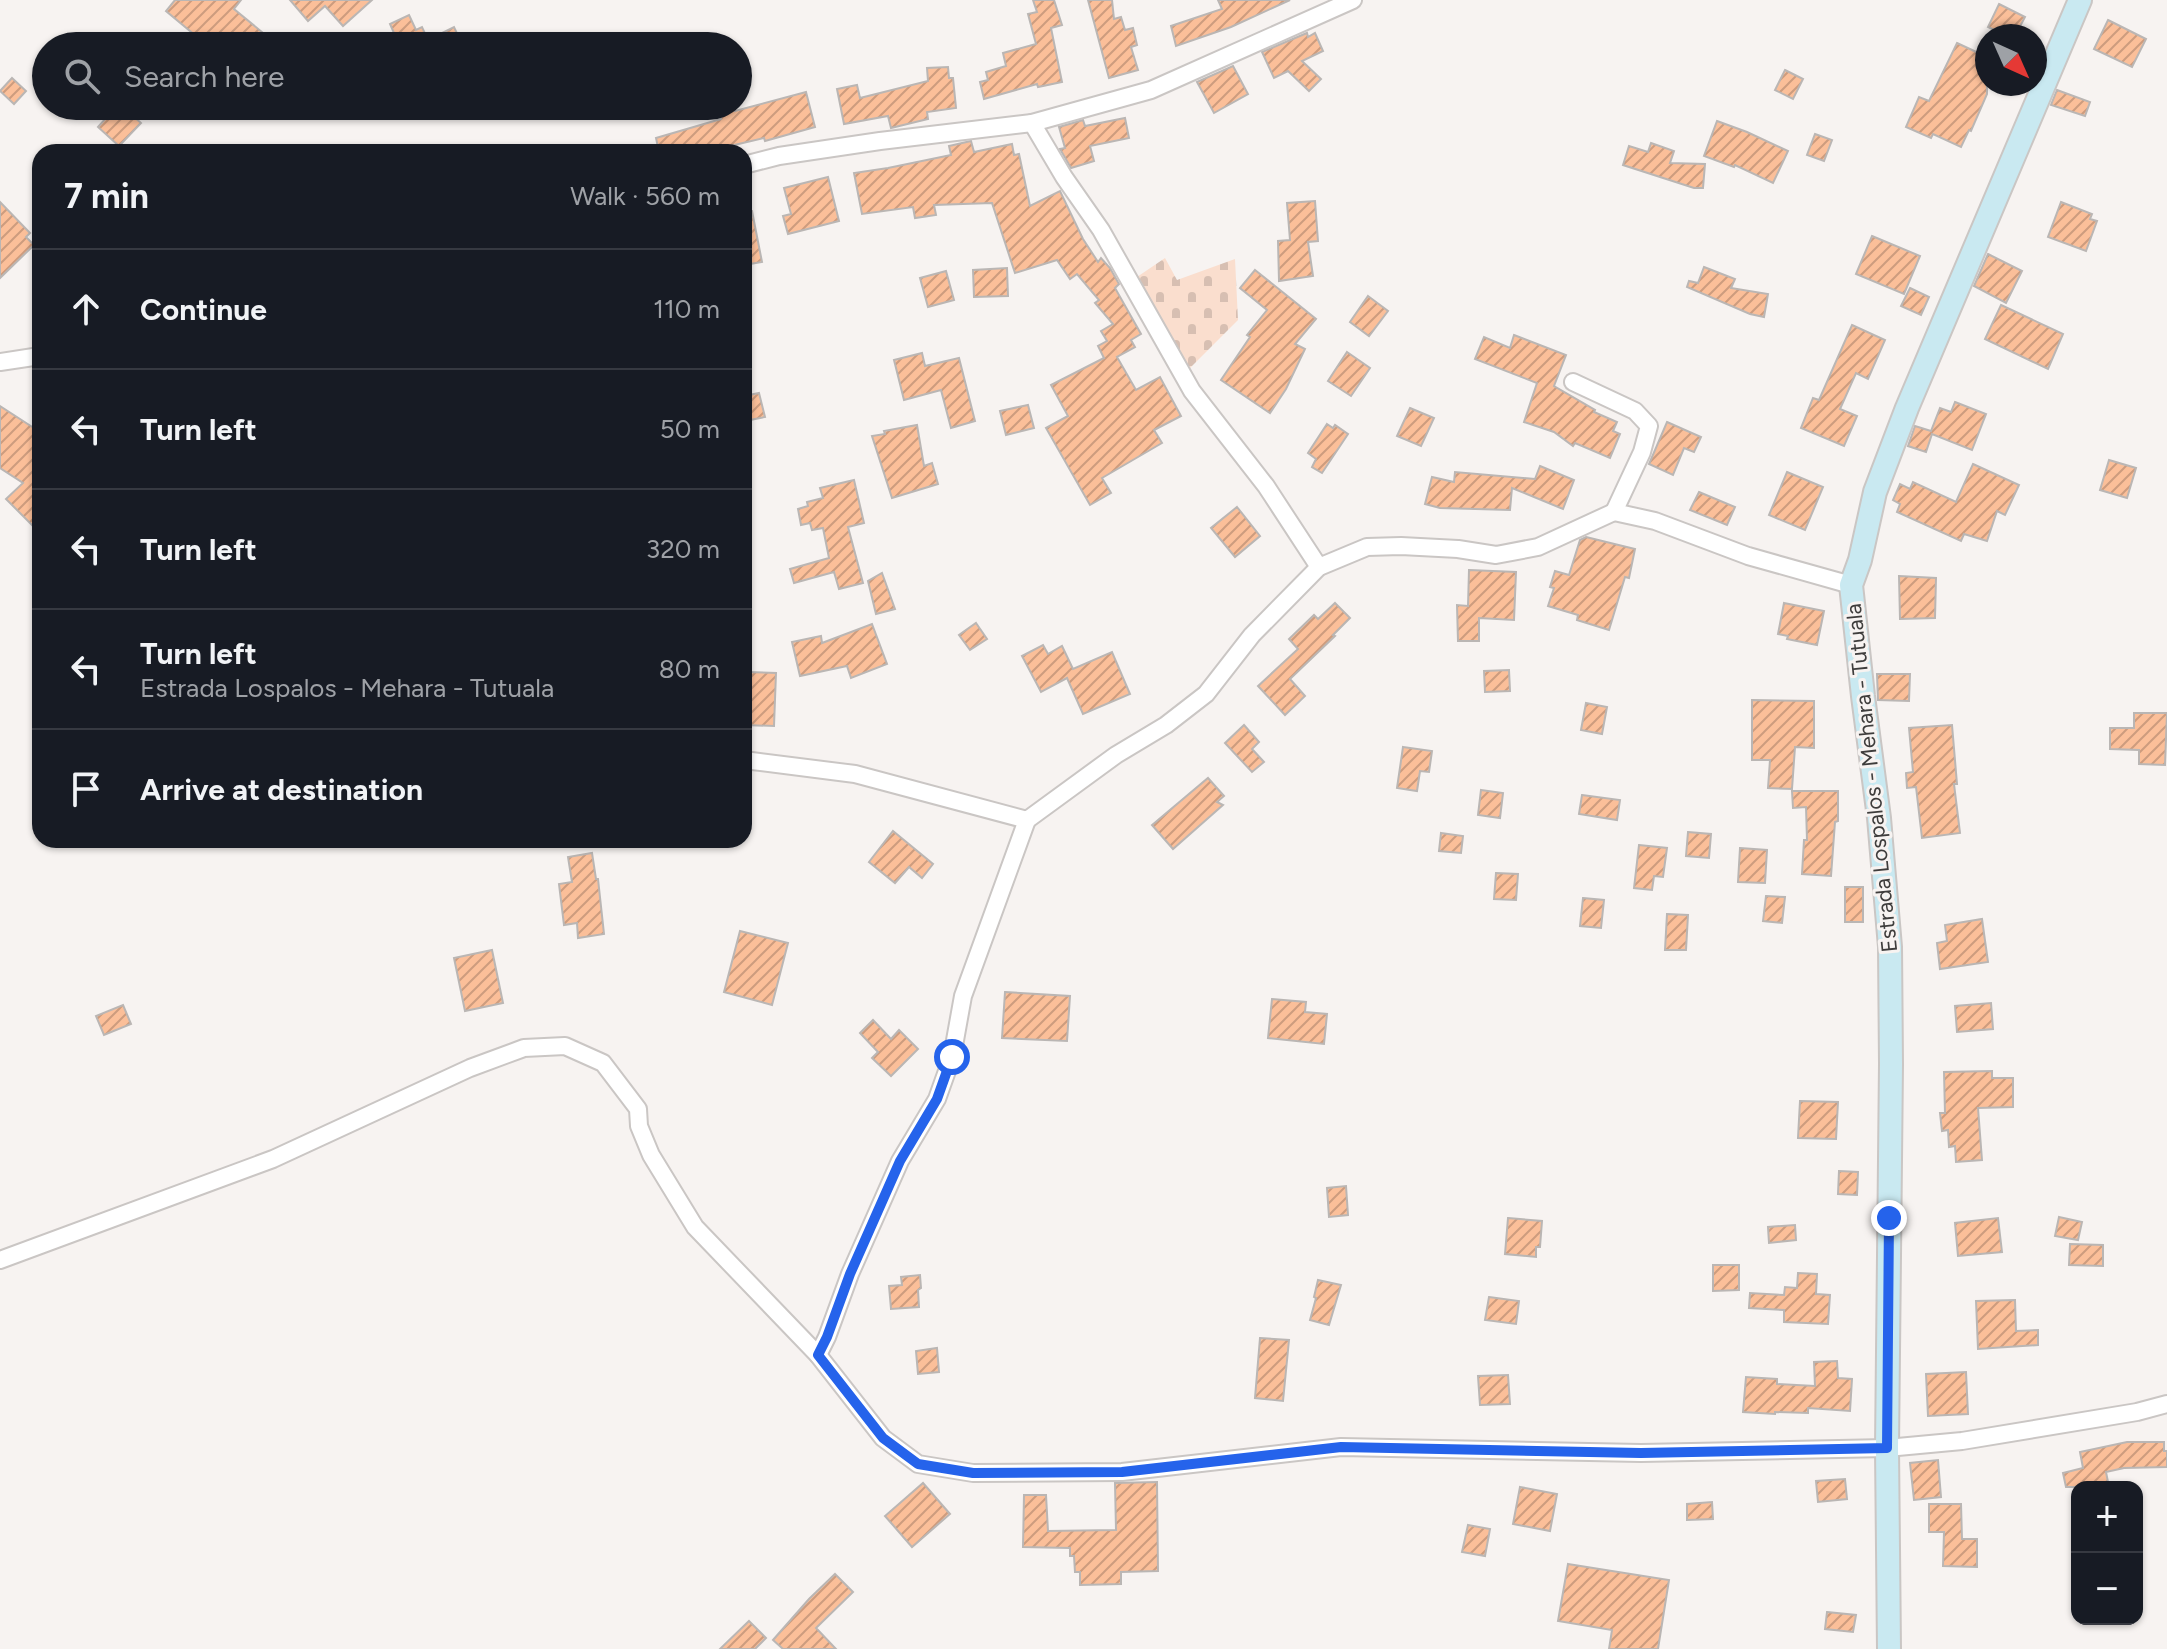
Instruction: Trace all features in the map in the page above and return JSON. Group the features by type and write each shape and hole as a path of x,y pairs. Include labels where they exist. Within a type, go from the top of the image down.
{"main road":[{"name":"Estrada Lospalos - Mehara - Tutuala","path":"1889,1649 1890,947 1879,818 1851,585 1860,560 1875,492 1901,422 2080,0"}],"street":[{"path":"752,163 880,141 1032,123 1151,90 1353,0"},
{"path":"1032,123 1101,230 1192,391 1266,486 1319,567"},
{"path":"0,362 32,357"},
{"path":"1573,382 1635,411 1649,426 1642,452 1614,512"},
{"path":"818,1355 900,1161 937,1099 952,1057 963,996 1027,820 1206,694 1252,635 1319,567 1367,547 1415,546 1496,555 1538,547 1614,512 1655,521 1748,556 1851,585"},
{"path":"752,761 855,774 1027,820"},
{"path":"0,1260 273,1159 470,1068 524,1048 565,1046 603,1063 638,1109 639,1126 651,1155 695,1227 818,1355 883,1438 918,1464 973,1473 1122,1472 1341,1447 1625,1453 1887,1448 1962,1441 2137,1412 2167,1404"}],"green space":[{"path":"1165,258 1177,280 1235,259 1238,320 1185,373 1137,277"}],"building":[{"path":"175,0 241,0 234,9 262,32 191,32 166,11"},
{"path":"290,0 372,0 343,26 325,6 308,21"},
{"path":"1033,0 1054,0 1062,25 1051,28 1062,82 1038,87 1037,84 984,99 980,82 988,80 986,72 1006,66 1003,53 1036,44 1028,14 1037,12"},
{"path":"1088,0 1112,0 1114,19 1121,17 1125,30 1133,28 1137,45 1131,47 1138,70 1109,78"},
{"path":"1218,0 1290,0 1231,27 1176,46 1171,26 1222,9"},
{"path":"1999,4 2025,17 2021,24 1989,24"},
{"path":"409,15 416,30 422,27 424,32 394,32 390,24"},
{"path":"2108,20 2146,39 2132,67 2094,49"},
{"path":"1307,33 1308,37 1315,33 1323,51 1302,61 1321,79 1309,91 1288,71 1274,78 1262,52"},
{"path":"1957,43 1975,51 1975,96 1986,96 1961,147 1933,134 1931,138 1906,127 1919,97 1929,101"},
{"path":"1233,66 1248,94 1214,113 1197,82"},
{"path":"948,67 949,78 953,78 956,108 927,112 928,119 891,128 888,116 844,124 837,89 857,85 860,98 928,81 927,68"},
{"path":"1785,70 1803,79 1793,99 1775,90"},
{"path":"12,78 26,91 14,104 0,91"},
{"path":"2057,90 2090,102 2085,116 2051,105"},
{"path":"806,92 815,127 765,141 764,138 739,144 657,144 656,138 718,120 752,120 752,106"},
{"path":"1125,118 1129,138 1090,146 1094,161 1071,168 1060,149 1065,148 1059,127 1083,120 1085,126"},
{"path":"104,120 138,120 141,123 121,144 117,144 98,127"},
{"path":"1717,121 1788,151 1773,183 1735,165 1704,156"},
{"path":"1815,134 1832,140 1824,161 1807,155"},
{"path":"971,141 974,152 1012,144 1014,155 1019,154 1030,206 1060,191 1083,239 1098,262 1101,258 1110,268 1119,284 1115,288 1141,334 1131,340 1135,347 1117,357 1136,390 1160,377 1181,416 1154,430 1162,443 1102,478 1111,493 1090,505 1046,428 1068,416 1051,385 1104,358 1098,346 1107,341 1101,331 1113,324 1095,303 1099,300 1077,274 1070,279 1057,260 1015,273 992,203 934,205 936,215 915,218 913,207 862,214 854,173 951,155 949,146"},
{"path":"1651,143 1674,151 1670,163 1705,164 1703,188 1694,188 1623,165 1629,146 1648,152"},
{"path":"828,177 839,221 788,234 783,216 791,214 784,188"},
{"path":"1315,201 1318,241 1308,242 1313,276 1279,281 1278,241 1290,240 1287,203"},
{"path":"0,202 30,233 26,237 32,247 0,278"},
{"path":"2061,202 2092,214 2090,219 2097,221 2086,251 2048,237"},
{"path":"752,211 762,262 752,264"},
{"path":"1872,236 1920,256 1904,294 1856,274"},
{"path":"1988,254 2022,271 2006,303 1974,286"},
{"path":"1704,267 1735,279 1731,288 1768,294 1764,317 1687,287 1689,281 1698,283"},
{"path":"1007,268 1008,296 974,297 973,270"},
{"path":"1255,270 1316,319 1295,344 1305,349 1286,389 1270,413 1221,380 1250,337 1247,335 1267,310 1240,288"},
{"path":"946,271 954,300 928,307 920,278"},
{"path":"1910,288 1929,297 1921,315 1901,306"},
{"path":"1368,296 1388,311 1369,336 1350,322"},
{"path":"2001,305 2063,334 2048,369 1985,339"},
{"path":"1852,325 1885,340 1868,379 1856,373 1840,409 1857,416 1844,446 1801,428 1813,398 1819,400"},
{"path":"1514,335 1566,355 1554,386 1594,412 1617,422 1613,431 1620,434 1610,458 1575,443 1573,446 1554,432 1524,422 1537,383 1475,359 1484,337 1510,348"},
{"path":"1347,352 1370,368 1351,396 1328,381"},
{"path":"922,353 925,366 959,358 975,421 951,428 941,390 904,400 894,360"},
{"path":"759,393 765,417 752,420 752,394"},
{"path":"1955,402 1986,414 1972,450 1932,434 1926,452 1908,446 1915,426 1931,431 1940,408 1951,412"},
{"path":"1028,405 1034,428 1006,435 1000,411"},
{"path":"0,406 32,427 32,525 6,499 23,483 0,468"},
{"path":"1410,408 1434,418 1421,446 1397,436"},
{"path":"1667,422 1701,437 1694,452 1684,448 1673,475 1649,464"},
{"path":"1327,424 1333,428 1335,425 1348,434 1322,473 1312,467 1316,459 1308,453"},
{"path":"917,425 924,466 932,463 938,484 892,498 872,436"},
{"path":"2109,460 2136,468 2127,498 2100,490"},
{"path":"1973,464 2019,485 2005,515 1997,511 1987,541 1964,534 1961,541 1897,512 1900,504 1893,500 1900,484 1910,489 1913,482 1956,502"},
{"path":"1540,466 1574,480 1563,509 1512,488 1510,510 1440,508 1425,504 1432,477 1454,482 1455,472 1535,479"},
{"path":"1787,472 1823,487 1805,530 1769,515"},
{"path":"854,480 864,523 848,527 863,583 839,589 834,572 794,583 790,569 829,558 823,528 812,530 810,523 801,525 798,509 808,506 807,502 823,498 820,488"},
{"path":"1699,492 1735,507 1727,525 1690,510"},
{"path":"1237,507 1260,536 1235,557 1211,528"},
{"path":"1586,537 1635,549 1629,578 1625,577 1609,630 1577,620 1578,615 1548,606 1555,571 1569,575 1580,540"},
{"path":"1469,570 1516,572 1514,620 1479,618 1479,641 1458,641 1457,605 1468,606"},
{"path":"882,573 895,609 876,614 868,581"},
{"path":"1899,576 1936,578 1935,618 1900,619"},
{"path":"1335,603 1350,618 1290,679 1305,696 1285,715 1258,686 1298,649 1289,639 1314,615 1318,619"},
{"path":"1784,603 1824,611 1817,645 1778,634"},
{"path":"976,623 987,639 970,650 959,635"},
{"path":"872,624 887,664 851,678 847,666 800,676 792,642 821,636 822,643"},
{"path":"1043,645 1048,654 1062,646 1073,669 1112,652 1130,694 1083,714 1067,678 1041,692 1022,656"},
{"path":"1509,670 1510,691 1485,692 1484,671"},
{"path":"752,672 776,673 774,726 752,725"},
{"path":"1877,674 1910,674 1909,701 1878,700"},
{"path":"1752,700 1814,701 1814,748 1795,747 1792,789 1768,788 1770,760 1752,760"},
{"path":"1586,703 1607,707 1602,734 1581,730"},
{"path":"2134,713 2167,713 2165,765 2139,764 2139,750 2110,749 2110,728 2134,728"},
{"path":"1244,725 1259,742 1252,749 1264,762 1252,772 1225,743"},
{"path":"1952,725 1960,833 1922,838 1916,787 1907,788 1906,773 1913,772 1909,728"},
{"path":"1403,747 1432,751 1429,772 1420,771 1417,791 1397,788"},
{"path":"1208,778 1224,796 1217,802 1223,805 1173,849 1152,825"},
{"path":"1481,790 1503,793 1500,818 1478,815"},
{"path":"1792,791 1838,791 1838,821 1835,822 1831,876 1802,874 1804,840 1807,840 1806,807 1793,808"},
{"path":"1582,795 1620,800 1617,820 1579,814"},
{"path":"893,831 933,864 922,878 909,867 895,883 869,862"},
{"path":"1688,832 1711,834 1709,858 1686,856"},
{"path":"1441,833 1463,836 1461,853 1439,851"},
{"path":"1639,845 1667,848 1663,877 1654,876 1652,890 1634,888"},
{"path":"1740,848 1767,850 1765,883 1738,882"},
{"path":"592,853 604,934 578,938 577,923 564,925 559,884 572,882 568,857"},
{"path":"1496,873 1518,874 1516,900 1494,899"},
{"path":"1845,887 1863,887 1863,922 1845,922"},
{"path":"1766,896 1785,897 1782,923 1763,921"},
{"path":"1583,898 1604,900 1601,928 1580,926"},
{"path":"1667,914 1688,915 1686,950 1665,950"},
{"path":"1982,919 1988,962 1940,969 1937,943 1947,941 1945,925"},
{"path":"740,931 788,943 772,1005 724,992"},
{"path":"492,950 503,1003 465,1011 454,958"},
{"path":"1005,992 1070,996 1067,1041 1002,1038"},
{"path":"1272,999 1306,1002 1305,1012 1327,1014 1324,1044 1268,1038"},
{"path":"1991,1003 1993,1029 1957,1032 1955,1006"},
{"path":"123,1005 131,1024 104,1035 96,1016"},
{"path":"873,1020 891,1039 899,1030 918,1049 891,1076 872,1058 878,1052 860,1033"},
{"path":"1992,1071 1992,1078 2013,1078 2013,1107 1978,1108 1982,1160 1956,1162 1955,1146 1949,1147 1948,1130 1942,1131 1940,1113 1945,1113 1944,1072"},
{"path":"1800,1101 1838,1102 1836,1139 1798,1138"},
{"path":"1839,1171 1858,1172 1857,1195 1838,1194"},
{"path":"1346,1186 1348,1215 1329,1217 1327,1188"},
{"path":"2059,1217 2082,1222 2078,1240 2055,1236"},
{"path":"1508,1218 1542,1221 1536,1257 1505,1254"},
{"path":"1998,1218 2002,1252 1958,1256 1955,1223"},
{"path":"1795,1225 1796,1240 1769,1243 1768,1227"},
{"path":"2070,1244 2103,1245 2103,1266 2069,1265"},
{"path":"1713,1265 1739,1265 1739,1290 1713,1291"},
{"path":"1798,1273 1817,1274 1816,1294 1830,1295 1828,1324 1784,1322 1784,1310 1749,1308 1750,1293 1784,1295 1785,1287 1797,1288"},
{"path":"920,1275 919,1307 891,1309 889,1286 902,1285 901,1277"},
{"path":"1318,1280 1341,1285 1329,1325 1310,1320"},
{"path":"1489,1297 1519,1301 1516,1324 1485,1320"},
{"path":"2015,1300 2016,1331 2038,1330 2038,1345 1978,1349 1976,1301"},
{"path":"1260,1338 1289,1340 1283,1401 1255,1398"},
{"path":"937,1348 939,1372 918,1374 916,1351"},
{"path":"1837,1361 1838,1378 1852,1379 1850,1411 1808,1408 1808,1413 1743,1412 1746,1377 1777,1379 1777,1384 1815,1386 1814,1362"},
{"path":"1966,1372 1968,1414 1928,1416 1926,1374"},
{"path":"1508,1375 1510,1404 1480,1405 1478,1376"},
{"path":"2127,1442 2164,1442 2167,1467 2124,1468 2106,1472 2108,1481 2071,1481 2071,1487 2066,1487 2063,1473 2083,1468 2080,1452"},
{"path":"1938,1460 1941,1497 1914,1500 1910,1463"},
{"path":"1845,1479 1847,1499 1818,1502 1816,1481"},
{"path":"1157,1482 1158,1571 1121,1572 1121,1584 1080,1585 1080,1572 1075,1572 1070,1548 1023,1547 1024,1495 1046,1495 1048,1531 1116,1530 1115,1483"},
{"path":"923,1483 950,1514 912,1547 885,1516"},
{"path":"1520,1487 1557,1494 1550,1531 1513,1524"},
{"path":"1712,1502 1713,1519 1687,1520 1687,1504"},
{"path":"1929,1504 1961,1504 1962,1539 1977,1539 1977,1567 1943,1566 1944,1532 1929,1532"},
{"path":"1468,1525 1490,1529 1485,1556 1462,1552"},
{"path":"1568,1564 1669,1580 1658,1649 1609,1649 1612,1630 1558,1621"},
{"path":"835,1574 853,1592 816,1628 836,1649 783,1649 773,1640"},
{"path":"1827,1612 1856,1615 1853,1632 1825,1629"},
{"path":"749,1621 766,1638 755,1649 720,1649"}],"route":[{"path":"952,1057 937,1099 900,1161 818,1355 883,1438 918,1464 973,1473 1122,1472 1341,1447 1641,1453 1887,1448 1889,1218"}]}
